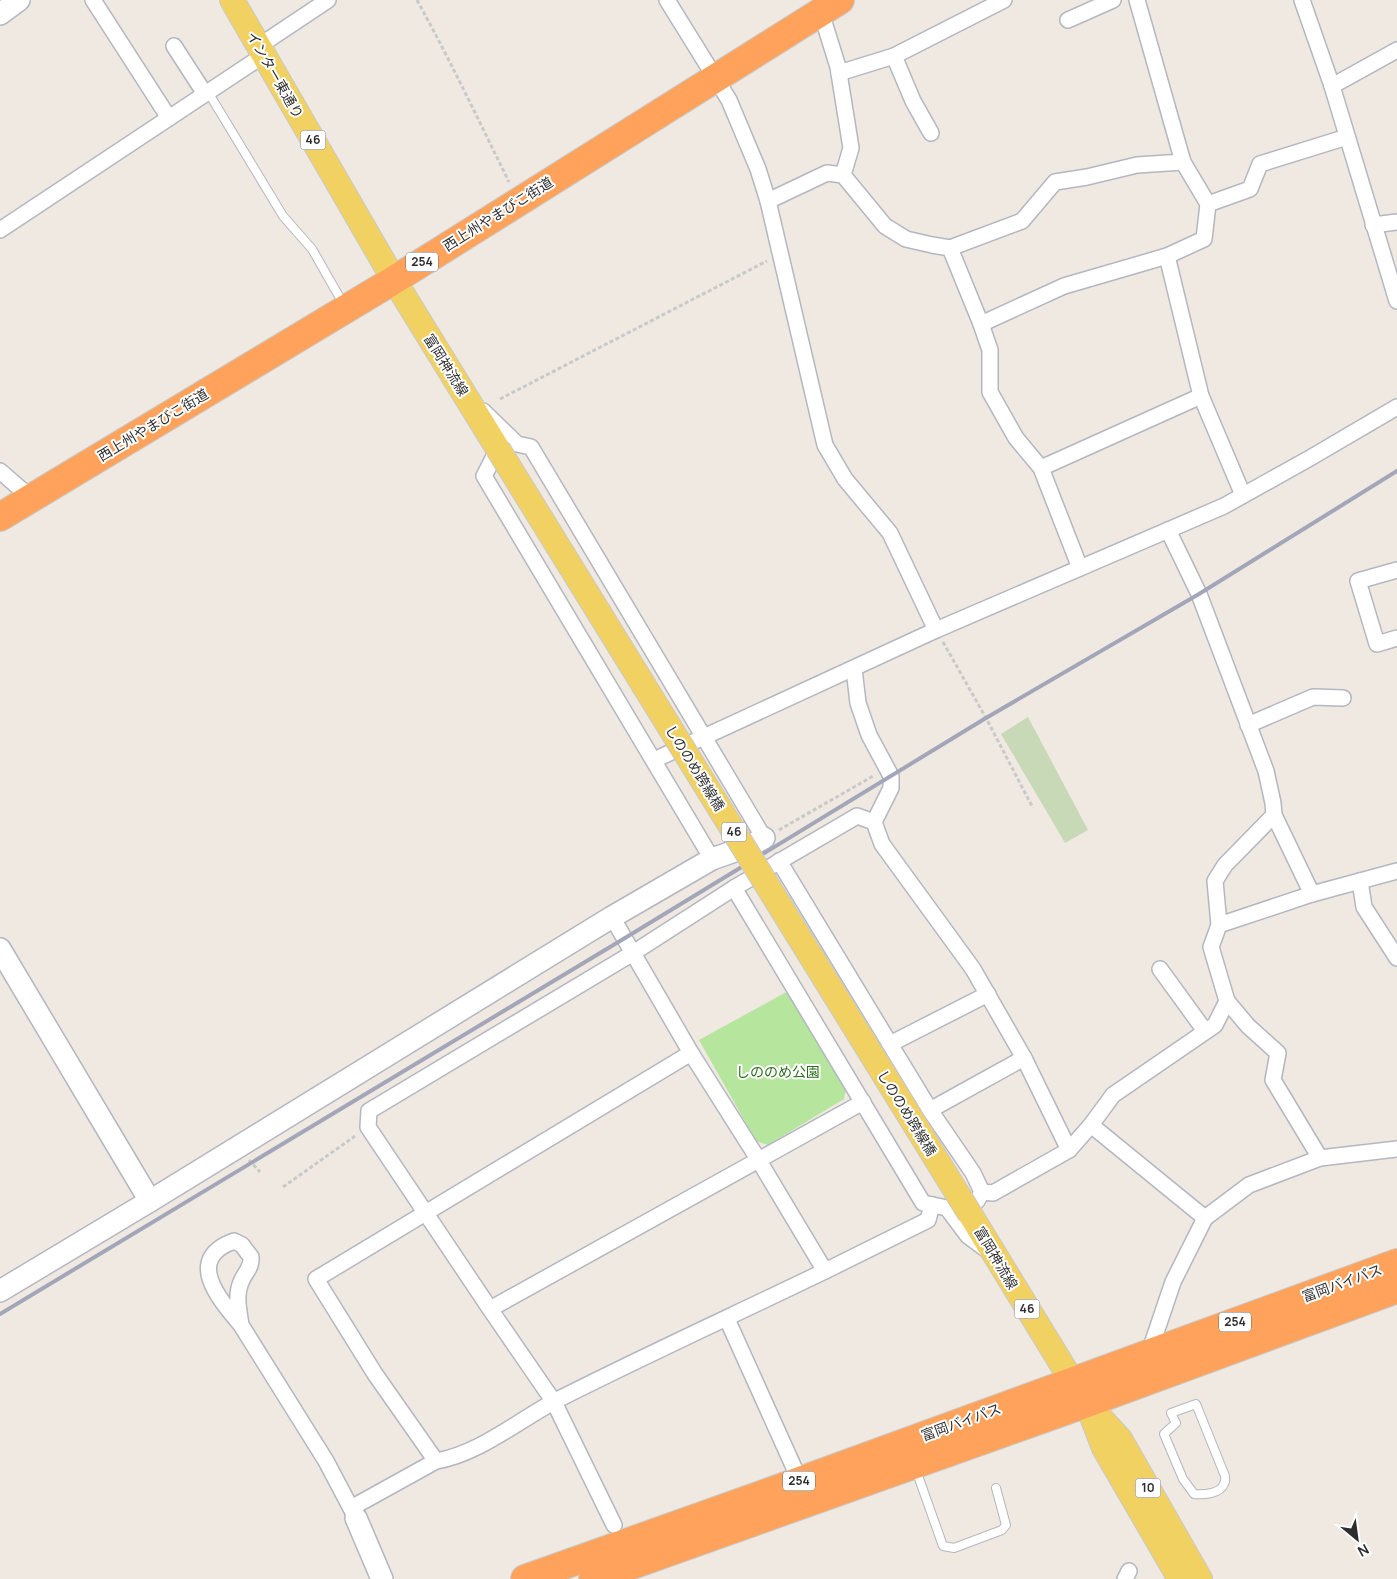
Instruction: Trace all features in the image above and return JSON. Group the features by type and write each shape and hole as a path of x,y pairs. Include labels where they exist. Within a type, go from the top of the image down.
{"highway":[{"name":"西上州やまびこ街道","path":"0,517 394,280 716,77 826,4"},
{"name":"富岡バイパス","path":"593,1579 628,1574 914,1465 1080,1392 1149,1353 1397,1263"},
{"name":"富岡バイパス","path":"525,1579 800,1481 1397,1289"}],"main road":[{"name":"インター東通り","path":"232,0 394,280"},
{"name":"富岡神流線","path":"394,280 498,449"},
{"name":"しののめ跨線橋","path":"498,449 970,1214"},
{"name":"富岡神流線","path":"970,1214 994,1256 1080,1392"},
{"name":"10","path":"1080,1392 1104,1448 1180,1579"},
{"name":"10","path":"1080,1392 1120,1439 1200,1579"}],"street":[{"path":"0,14 19,0"},
{"path":"93,0 169,118"},
{"path":"0,230 206,93 328,0"},
{"path":"667,0 729,100 758,169 781,254 825,445 845,479 890,534 936,630"},
{"path":"839,73 894,56 1004,0"},
{"path":"1068,20 1113,0"},
{"path":"981,324 1064,286 1167,256 1204,239 1208,204 1183,162 1138,0"},
{"path":"1302,0 1332,86 1397,301"},
{"path":"826,4 851,148 843,175"},
{"path":"174,46 206,93"},
{"path":"1332,86 1397,50"},
{"path":"894,56 913,101 930,133"},
{"path":"1208,204 1250,189 1260,164 1347,137"},
{"path":"768,201 827,173 843,175 885,226 906,238 950,248 1022,221 1055,182 1087,177 1137,165 1183,162"},
{"path":"1373,225 1397,222"},
{"path":"950,248 990,350 990,392 1016,438 1041,468 1080,568"},
{"path":"1167,256 1201,396 1243,495"},
{"path":"0,1291 612,917 712,859 749,846 764,838 531,447 517,444 461,389"},
{"path":"1041,468 1201,396"},
{"path":"654,760 936,630 1224,506 1397,407"},
{"path":"498,449 484,476 712,859"},
{"path":"0,470 31,498"},
{"path":"1168,530 1198,594 1266,771 1274,815 1312,894"},
{"path":"1397,570 1358,581 1377,644 1397,638"},
{"path":"854,669 858,703 869,735 891,776 891,788 874,822 882,844 973,969 1024,1058 1069,1150"},
{"path":"1248,725 1313,697 1343,698"},
{"path":"1274,815 1225,865 1215,881 1219,925 1211,947 1227,1001 1248,1026 1278,1053 1273,1080 1320,1158"},
{"path":"614,1525 554,1402 368,1127 369,1111 633,953 734,888 857,816 874,822"},
{"path":"778,862 930,1110 973,1173 982,1192"},
{"path":"1219,925 1312,894 1397,871"},
{"path":"1360,881 1364,907 1397,958"},
{"path":"734,888 923,1203 947,1208 968,1236 994,1256"},
{"path":"612,917 690,1054 758,1159 825,1271"},
{"path":"0,949 150,1201"},
{"path":"1160,969 1206,1031"},
{"path":"890,1044 988,994"},
{"path":"982,1192 993,1192 1069,1150 1091,1125 1113,1095 1214,1025 1227,1001"},
{"path":"436,1461 376,1374 316,1279 690,1054"},
{"path":"930,1110 1024,1058"},
{"path":"490,1309 862,1102"},
{"path":"1091,1125 1205,1218"},
{"path":"1149,1353 1173,1282 1205,1218 1249,1186 1320,1158 1397,1149"},
{"path":"970,1214 982,1192"},
{"path":"353,1513 436,1461 451,1459 495,1437 554,1402 629,1363 727,1319 928,1220 932,1205"},
{"path":"241,1325 237,1296 241,1282 250,1268 251,1257 242,1244 234,1241 223,1245 214,1253 208,1264 208,1274 213,1286 226,1307 241,1325 326,1461 353,1513 382,1579"},
{"path":"727,1319 800,1481"}],"lane":[{"path":"206,93 283,216 312,249 346,308"},
{"path":"1196,1404 1225,1476 1224,1484 1220,1489 1205,1495 1194,1494 1188,1486 1164,1434 1176,1424 1171,1412 1196,1404"},
{"path":"914,1465 943,1546 954,1548 1002,1530 1006,1525 996,1488"}],"path":[{"path":"417,0 444,49 519,202"},
{"path":"500,398 781,254"},
{"path":"936,630 986,718 1033,808"},
{"path":"764,838 887,769"},
{"path":"283,1187 368,1127"}],"green space":[{"path":"1028,717 1088,830 1065,843 1001,734"},
{"name":"しののめ公園","path":"790,990 847,1085 844,1099 768,1145 756,1141 699,1040"}],"railway":[{"path":"0,1314 625,938 986,718 1199,594 1397,471"}]}
